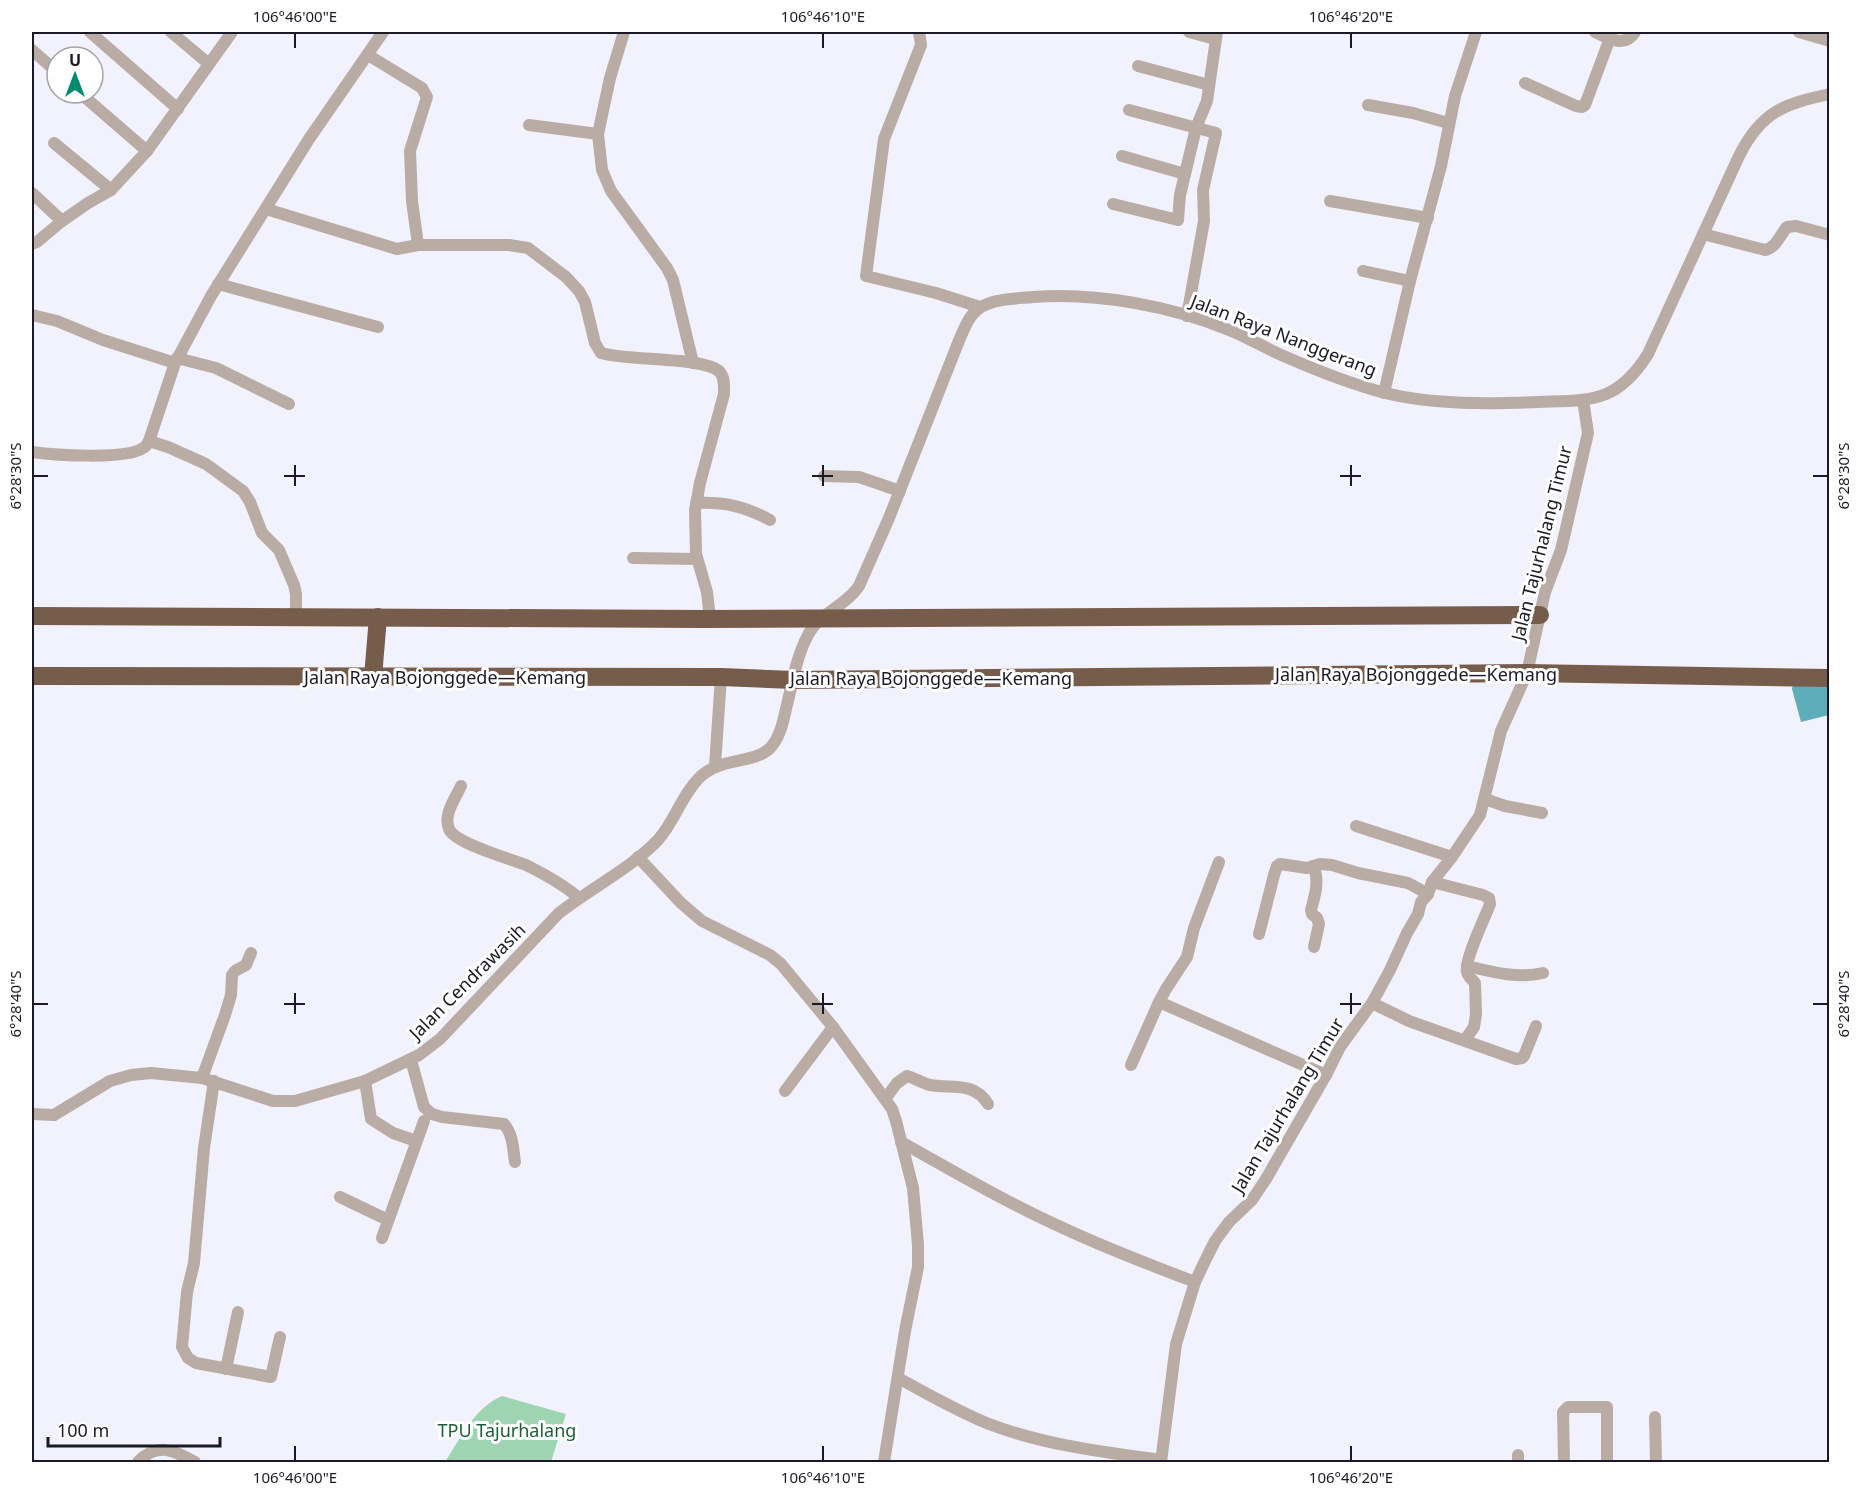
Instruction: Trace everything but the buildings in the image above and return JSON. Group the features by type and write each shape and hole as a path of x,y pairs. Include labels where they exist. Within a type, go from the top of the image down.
{"highway":[{"path":"32,616 820,618 1540,615"},
{"path":"374,677 378,617"},
{"name":"Jalan Raya Bojonggede—Kemang","path":"32,676 721,677 794,680 1527,673 1830,678"}],"street":[{"path":"90,32 178,110"},
{"path":"171,32 209,64"},
{"path":"32,244 62,221 111,190 147,152 232,32"},
{"path":"32,452 57,455 119,455 144,448 149,441 176,360 218,284 309,139 383,32"},
{"path":"624,32 610,78 598,134 602,170 611,191 667,268 673,280 693,363"},
{"path":"794,680 807,635 813,626 820,618 853,595 860,586 960,338 973,314 980,307 936,293 866,276 884,139 921,45 920,32"},
{"path":"1113,204 1178,220 1180,195 1196,128 1207,102 1216,35 1189,32"},
{"path":"1384,393 1410,281 1442,166 1448,123 1476,32"},
{"path":"1594,32 1624,41 1629,40 1635,32"},
{"path":"1799,32 1830,41"},
{"path":"1525,83 1582,107 1585,105 1610,38"},
{"path":"32,50 45,61"},
{"path":"368,55 422,88 427,94 410,151 412,201 418,245"},
{"path":"1138,66 1209,85"},
{"name":"Jalan Raya Nanggerang","path":"980,307 991,303 1045,297 1091,297 1150,307 1228,329 1286,357 1338,378 1404,397 1464,403 1513,403 1583,400 1607,394 1619,388 1638,370 1648,354 1739,156 1754,130 1775,112 1791,104 1830,94"},
{"path":"94,105 147,152"},
{"path":"1368,105 1413,113 1448,123"},
{"path":"1129,110 1216,134 1203,190 1204,221 1187,316"},
{"path":"529,125 598,134"},
{"path":"54,143 111,190"},
{"path":"1122,156 1185,174"},
{"path":"32,193 62,221"},
{"path":"1330,201 1428,218"},
{"path":"266,209 398,249 418,245 509,245 528,248 556,268 575,286 585,302 592,334 602,353 693,363 708,366 720,372 724,382 724,394 696,503 697,559 707,592 710,618"},
{"path":"1703,234 1765,250 1775,245 1787,226 1796,226 1830,235"},
{"path":"1363,271 1410,281"},
{"path":"218,284 378,327"},
{"path":"32,315 57,321 103,340 176,360 216,368 289,404"},
{"name":"Jalan Tajurhalang Timur","path":"1161,1461 1176,1344 1195,1281 1215,1241 1229,1222 1252,1200 1261,1186 1340,1047 1372,1003 1418,914 1421,902 1480,815 1501,731 1527,673 1545,592 1561,550 1588,433 1583,400"},
{"path":"149,441 206,464 243,491 250,502 262,533 279,549 296,594 297,615"},
{"path":"824,476 859,477 900,491"},
{"path":"696,503 741,506 770,520"},
{"path":"633,558 697,559"},
{"path":"715,766 721,677"},
{"name":"Jalan Cendrawasih","path":"32,1114 54,1115 110,1081 130,1074 163,1073 208,1080 273,1101 283,1102 302,1099 364,1081 411,1060 428,1050 440,1039 560,913 614,876 659,839 688,792 701,776 715,766 755,756 771,748 782,726 794,680"},
{"path":"461,786 448,815 448,826 452,835 464,842 540,872 579,898"},
{"path":"1485,799 1505,806 1542,813"},
{"path":"1356,826 1452,857"},
{"path":"638,857 681,903 702,921 770,955 781,964 833,1027 885,1099 896,1121 913,1188 918,1267 904,1331 884,1462"},
{"path":"1131,1065 1166,989 1187,957 1194,928 1219,862"},
{"path":"1259,934 1277,866 1307,868 1332,865 1358,873 1430,888 1483,894 1489,898 1490,904 1467,966 1468,976 1475,983 1476,1014 1474,1027 1465,1040"},
{"path":"1313,866 1317,880 1311,910 1319,924 1314,947"},
{"path":"251,953 246,965 234,971 232,975 231,995 208,1080 194,1263 187,1292 182,1347 188,1358 196,1364 271,1377 280,1337"},
{"path":"1467,966 1519,975 1533,976 1543,973"},
{"path":"1160,1002 1326,1075"},
{"path":"1372,1003 1409,1021 1516,1059 1522,1058 1536,1026"},
{"path":"785,1091 833,1027"},
{"path":"411,1060 423,1107 432,1114 442,1117 504,1124 511,1136 515,1162"},
{"path":"885,1099 897,1083 907,1076 931,1085 965,1088 983,1095 988,1104"},
{"path":"364,1081 371,1119 393,1133 416,1142"},
{"path":"382,1238 424,1120"},
{"path":"901,1142 1008,1202 1107,1248 1195,1281"},
{"path":"340,1197 388,1220"},
{"path":"226,1369 238,1312"},
{"path":"898,1377 944,1404 1009,1431 1079,1448 1161,1461"},
{"path":"1564,1462 1563,1413 1568,1407 1607,1407 1607,1462"},
{"path":"1655,1418 1656,1462"},
{"path":"138,1462 149,1453 162,1450 177,1453 195,1462"}],"green space":[{"name":"TPU Tajurhalang","path":"502,1396 566,1414 551,1462 445,1462 476,1416 492,1401"}],"water":[{"path":"1795,675 1829,676 1829,715 1801,722 1792,689"}]}
